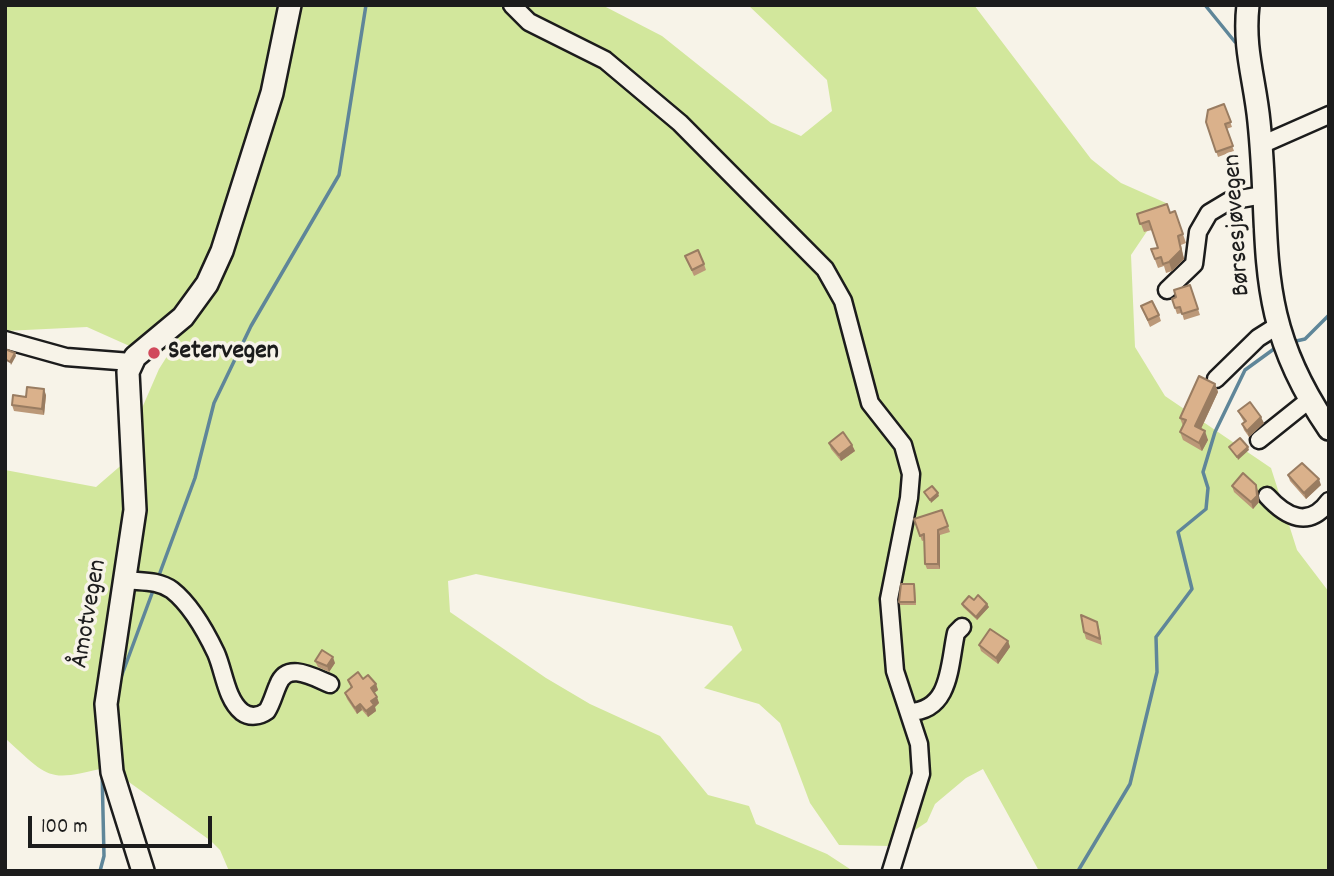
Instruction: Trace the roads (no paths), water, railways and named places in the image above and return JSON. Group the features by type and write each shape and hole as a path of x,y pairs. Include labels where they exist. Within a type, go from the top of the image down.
{"main road":[{"path":"131,362 183,317 207,284 218,260 272,93 290,5"},
{"name":"Børsesjøvegen","path":"1248,5 1247,59 1261,145 1267,279 1282,340 1309,400 1329,429"},
{"name":"Åmotvegen","path":"131,362 128,380 136,494 107,688 107,737 120,799 143,871"}],"street":[{"path":"512,5 529,22 605,60 680,123 825,269 843,301 870,403 903,445 909,460 909,498 888,599 895,671 919,744 920,774 891,871"},
{"path":"1261,145 1329,115"},
{"path":"1167,290 1194,264 1198,232 1209,213 1229,201 1263,194"},
{"path":"1216,379 1258,338 1282,340"},
{"path":"5,340 66,357 131,362"},
{"path":"1259,440 1309,400"},
{"path":"1267,496 1280,511 1300,519 1319,513 1329,501"},
{"path":"125,580 161,584 180,597 216,653 232,697 240,711 247,715 256,716 267,711 282,677 290,672 303,673 330,684"},
{"path":"909,712 927,710 938,701 944,690 956,633 962,626"}],"waterway":[{"path":"158,578 195,478 214,403 251,326 339,175 366,5"},
{"path":"1205,5 1235,42"},
{"path":"1292,342 1305,339 1329,315"},
{"path":"1078,871 1130,784 1157,672 1156,637 1192,589 1178,532 1206,509 1208,488 1203,472 1215,432 1245,370 1278,346"},
{"path":"120,680 154,588"},
{"path":"100,871 104,856 102,769"}],"place":[{"name":"Setervegen","path":"154,353"}]}
